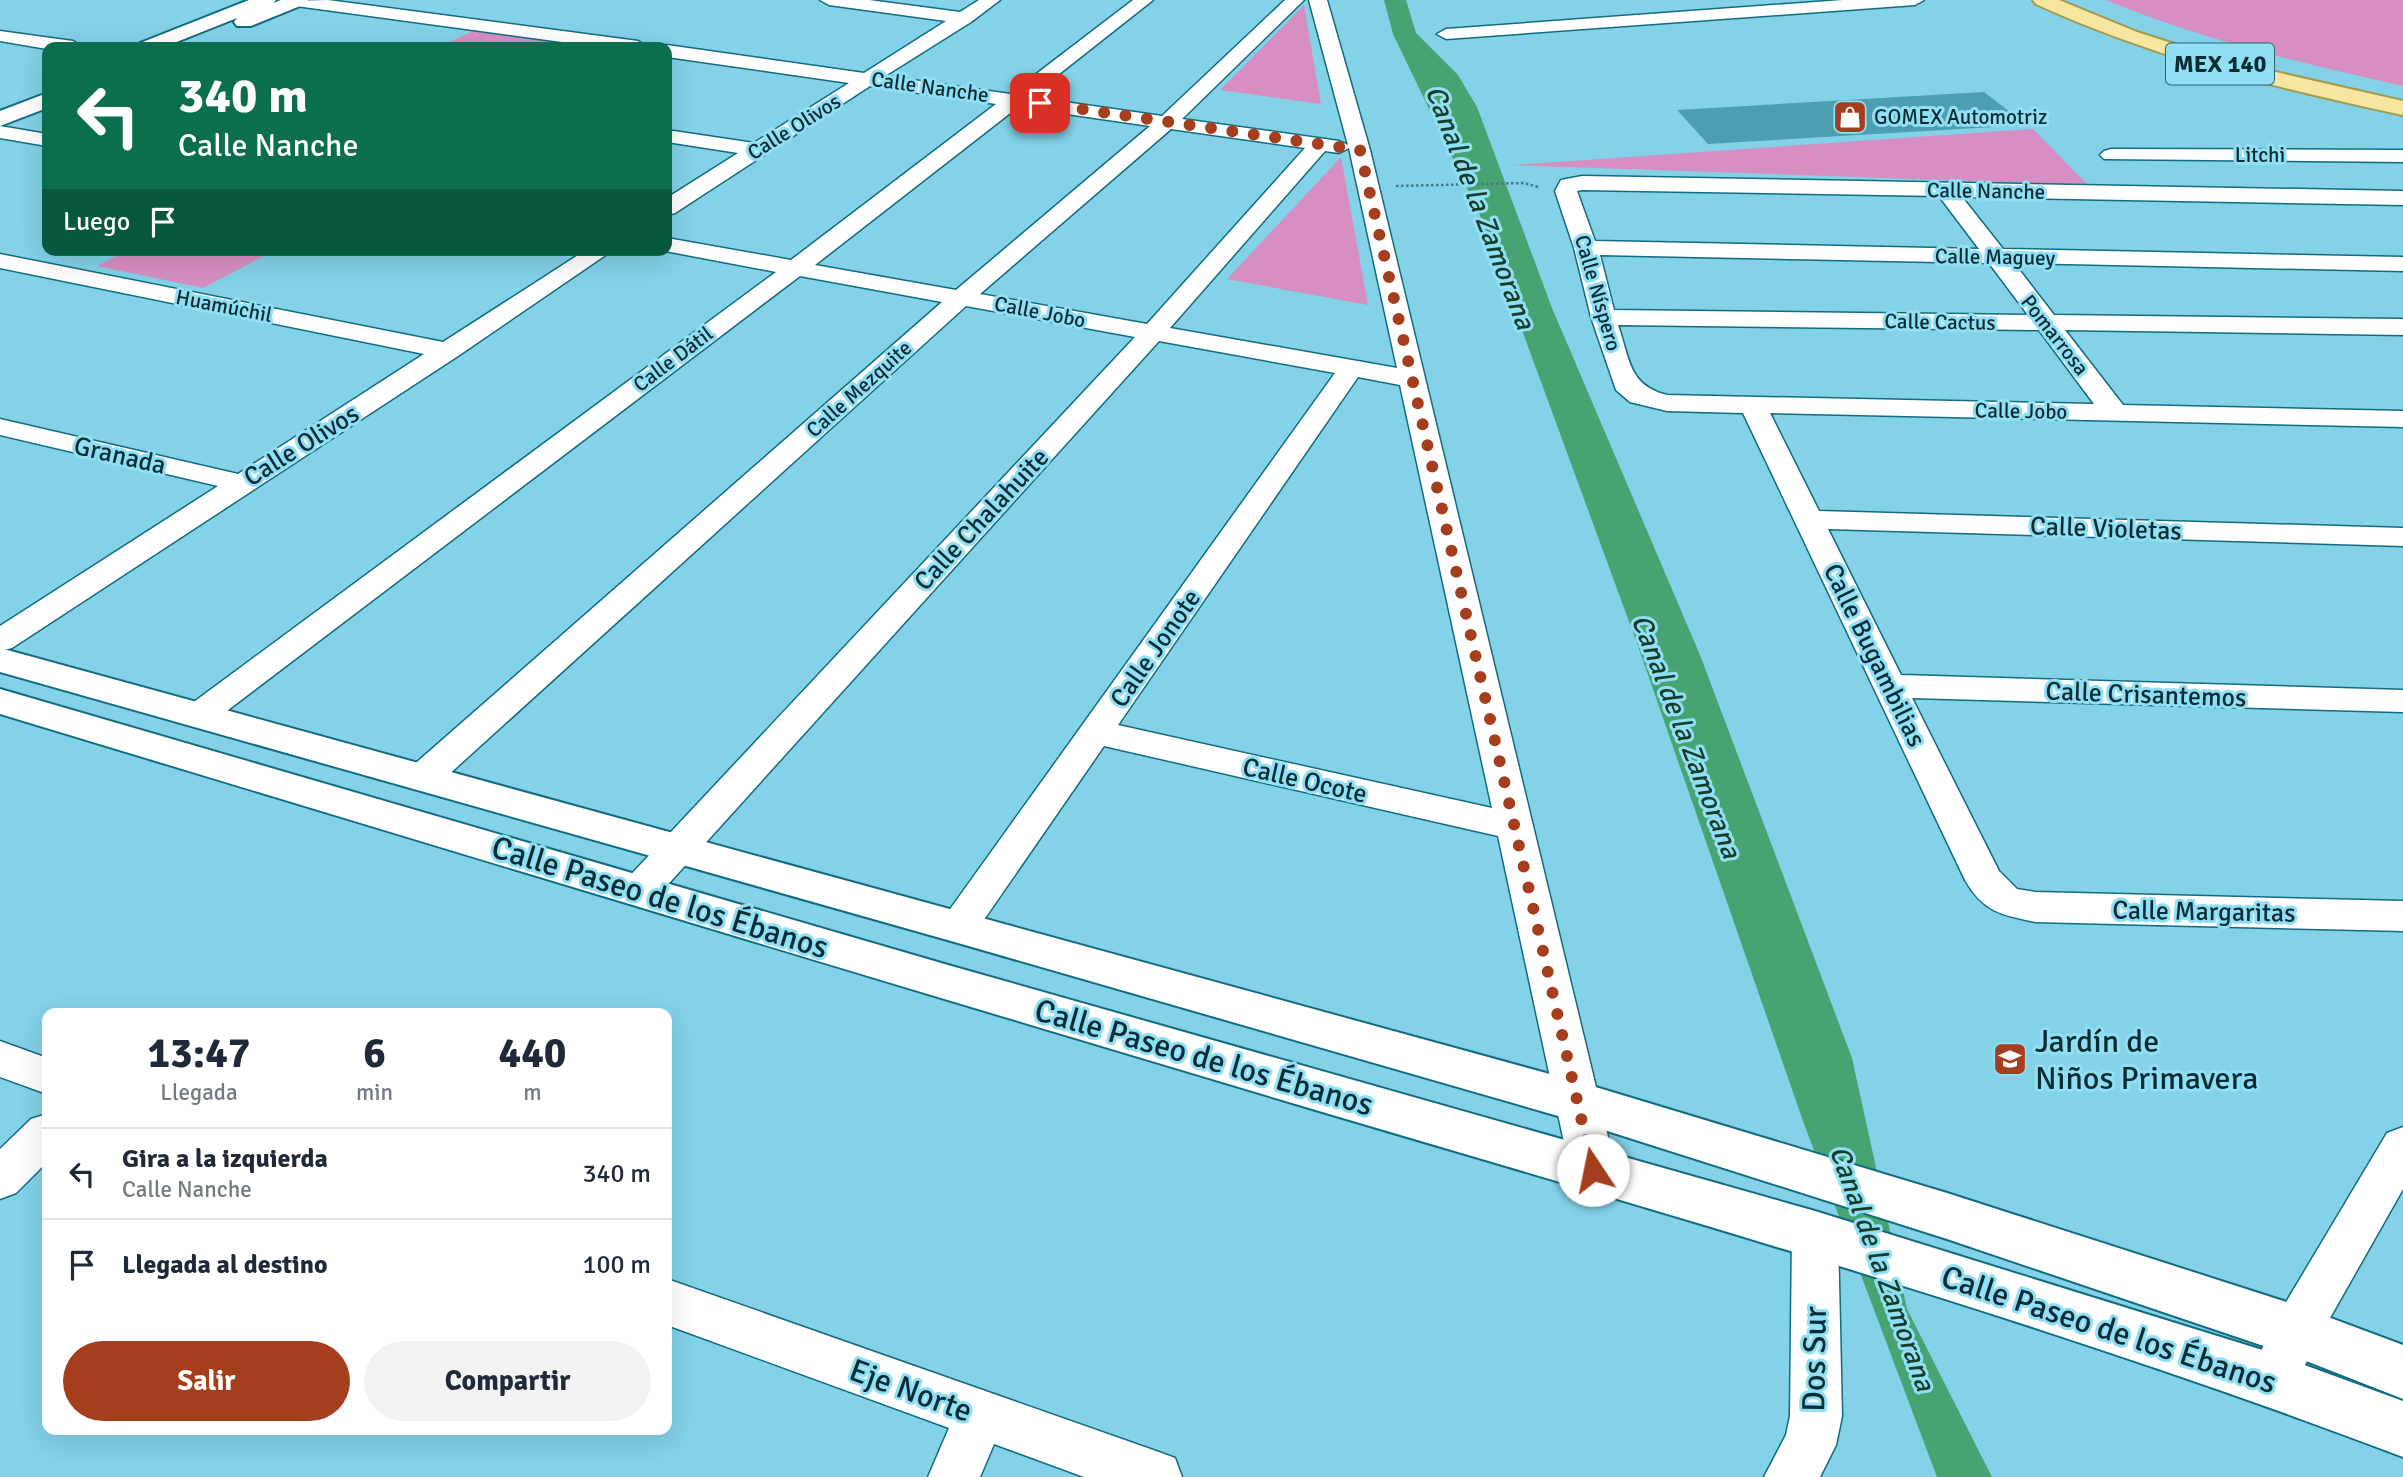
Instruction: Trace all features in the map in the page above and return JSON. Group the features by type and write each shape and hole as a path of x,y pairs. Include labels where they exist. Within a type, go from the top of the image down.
{"main road":[{"path":"160,42 266,0"},
{"name":"MEX 140","path":"2043,0 2116,30 2193,56 2297,85 2403,108"},
{"name":"MEX 140","path":"2084,0 2208,45 2403,92"},
{"path":"193,42 297,1"},
{"path":"0,105 42,89"},
{"path":"0,119 42,102"},
{"name":"Calle Paseo de los Ébanos","path":"0,660 1579,1102 1820,1179 1947,1216 2296,1331 2403,1372"},
{"name":"Calle Paseo de los Ébanos","path":"0,701 1825,1239 2272,1380 2403,1429"}],"street":[{"path":"829,0 965,18"},
{"name":"Calle Olivos","path":"672,205 991,0"},
{"name":"Calle Dátil","path":"200,715 796,268 1144,0"},
{"name":"Calle Mezquite","path":"422,778 962,298 1167,122 1295,0"},
{"path":"1318,0 1360,150 1593,1170"},
{"path":"1724,0 1740,13"},
{"path":"1446,34 1914,0"},
{"path":"297,1 601,42"},
{"path":"0,36 42,42"},
{"name":"Calle Nanche","path":"672,52 1360,150"},
{"path":"0,132 42,139"},
{"path":"672,137 757,149"},
{"name":"Calle Chalahuite","path":"639,891 1152,333 1320,144"},
{"name":"Litchi","path":"2111,155 2403,156"},
{"path":"2380,156 2403,174"},
{"name":"Calle Nanche","path":"1569,185 2403,198"},
{"name":"Calle Níspero","path":"1569,185 1566,191 1586,248 1603,317 1625,384 1639,396"},
{"name":"Pomarrosa","path":"1946,190 2115,413"},
{"name":"Calle Jobo","path":"672,246 1412,379"},
{"name":"Calle Maguey","path":"1586,248 2403,264"},
{"name":"Calle Olivos","path":"0,641 593,256"},
{"name":"Huamúchil","path":"0,261 449,351"},
{"name":"Calle Cactus","path":"1603,317 2403,327"},
{"name":"Calle Jonote","path":"958,926 1351,369"},
{"name":"Calle Jobo","path":"1639,396 1667,402 2403,419"},
{"name":"Calle Bugambilias","path":"1752,404 1984,880 2005,901"},
{"name":"Granada","path":"0,427 240,483"},
{"name":"Calle Violetas","path":"1809,520 2403,537"},
{"name":"Calle Crisantemos","path":"1890,686 2403,701"},
{"name":"Calle Ocote","path":"1096,732 1516,827"},
{"name":"Calle Margaritas","path":"2005,901 2035,907 2403,916"},
{"path":"0,1059 42,1074"},
{"path":"0,1179 42,1138"},
{"path":"2272,1380 2296,1331 2403,1147"},
{"name":"Dos Sur","path":"1790,1477 1810,1445 1816,1416 1825,1239"},
{"name":"Eje Norte","path":"672,1304 1156,1477"},
{"path":"954,1477 980,1416"}],"path":[{"path":"1367,186 1508,183"}],"shaded area":[{"path":"2106,0 2403,0 2403,86 2216,39"},
{"path":"1304,5 1321,104 1220,90"},
{"path":"477,29 563,42 450,42"},
{"path":"2032,129 2088,185 1512,165"},
{"path":"1341,157 1368,305 1227,279"},
{"path":"117,256 264,256 203,288 97,266"}],"water":[{"name":"Canal de la Zamorana","path":"1384,0 1406,0 1416,33 1458,75 1477,107 1552,308 1700,655 1852,1058 1907,1309 1992,1477 1937,1477 1803,1121 1638,646 1479,213 1393,34"}],"building":[{"name":"GOMEX Automotriz","path":"1984,92 2027,125 1708,144 1677,110"}],"place":[{"name":"GOMEX Automotriz","path":"1850,117"},
{"name":"Jardín de Niños Primavera","path":"2010,1059"}],"route":[{"path":"1040,103 1360,150 1593,1170"}]}
